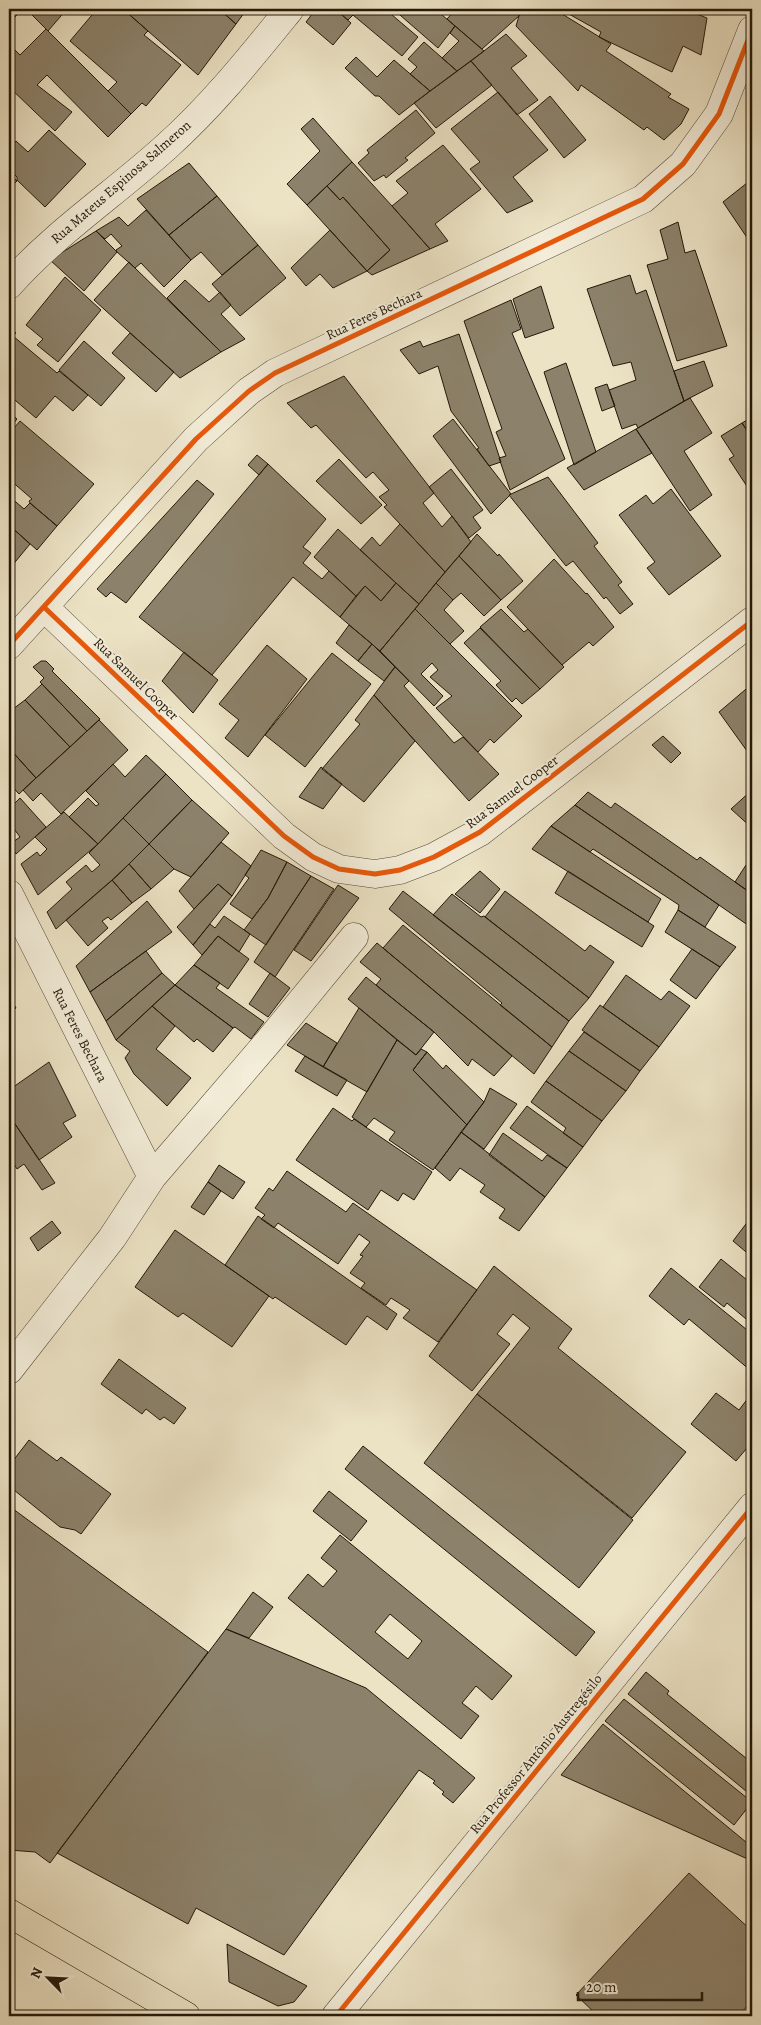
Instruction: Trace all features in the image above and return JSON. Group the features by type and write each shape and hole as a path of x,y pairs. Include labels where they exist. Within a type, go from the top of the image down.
{"main road":[{"path":"9,1913 186,2016"}],"street":[{"name":"Rua Mateus Espinosa Salmeron","path":"9,285 57,236 173,141 242,69 290,9"},
{"name":"Rua Feres Bechara","path":"9,645 45,608 196,438 249,391 275,373 643,199 683,164 719,114 752,30"},
{"name":"Rua Samuel Cooper","path":"45,608 284,836 313,857 339,869 375,874 400,870 434,856 480,832 752,621"},
{"name":"Rua Feres Bechara","path":"9,894 152,1177"},
{"path":"10,1365 112,1238 152,1177 268,1042 354,937"},
{"name":"Rua Professor Antônio Austregésilo","path":"336,2016 752,1506"}],"building":[{"path":"9,9 22,9 9,24"},
{"path":"26,9 67,9 48,31"},
{"path":"97,9 123,9 148,31 144,35 181,65 146,106 142,103 131,114 108,91 117,82 70,41"},
{"path":"123,9 219,9 236,24 198,75"},
{"path":"219,9 247,9 236,24"},
{"path":"316,9 335,9 351,23 333,45 306,22"},
{"path":"335,9 376,9 378,11 385,9 418,37 402,56 353,15 348,20"},
{"path":"393,9 435,9 455,26 438,48"},
{"path":"456,9 521,9 520,15 482,49 447,19"},
{"path":"521,9 554,9 611,44 606,51 671,94 668,97 689,109 681,124 664,140 647,127 644,130 581,85 578,91 516,26"},
{"path":"568,9 684,9 707,18 701,55 683,46 672,72 599,37 601,32 567,13"},
{"path":"455,26 484,51 457,71 442,58 459,41 450,33"},
{"path":"46,29 131,114 108,137 47,75 37,85 72,112 55,131 9,87 9,44 20,55"},
{"path":"506,34 527,56 511,68 538,100 517,115 471,61"},
{"path":"424,42 457,71 430,91 410,74 417,67 408,59"},
{"path":"356,57 377,77 394,60 430,91 399,115 345,68"},
{"path":"471,61 492,85 436,128 414,103"},
{"path":"498,92 548,150 513,177 533,201 507,213 470,169 480,162 451,129"},
{"path":"550,96 586,140 564,158 529,114"},
{"path":"416,110 435,133 405,158 408,160 386,178 384,175 374,181 358,163 369,153 367,150"},
{"path":"313,118 352,162 307,205 287,184 320,151 301,129"},
{"path":"49,130 86,164 45,207 17,180 17,177 9,169 9,149 16,141 28,152"},
{"path":"443,145 481,189 435,224 448,241 430,249 392,206 408,193 396,181"},
{"path":"352,162 430,249 372,275 367,271 390,250 343,197 340,200 327,186"},
{"path":"189,163 217,196 169,235 137,199"},
{"path":"9,173 17,181 9,189"},
{"path":"752,179 752,245 723,202"},
{"path":"327,186 340,200 343,197 390,250 367,271 307,205"},
{"path":"217,196 258,245 222,275 201,252 191,260 169,235"},
{"path":"146,210 191,260 164,287 141,263 135,268 117,252 116,250 122,246 111,234 105,239 96,231 119,217 128,226"},
{"path":"678,222 685,253 695,250 727,346 677,361 647,265 668,259 660,230"},
{"path":"330,230 367,271 333,288 320,274 306,286 291,268"},
{"path":"96,231 117,252 84,291 50,260"},
{"path":"258,245 286,278 240,316 212,284"},
{"path":"129,262 221,352 180,378 94,300"},
{"path":"630,275 636,294 646,290 684,401 638,428 636,424 622,429 609,390 636,380 631,362 613,366 587,289"},
{"path":"65,277 101,310 58,362 37,345 43,339 26,325"},
{"path":"185,280 209,302 220,292 231,305 221,314 245,339 221,352 167,298"},
{"path":"541,286 554,328 525,338 513,299"},
{"path":"511,300 521,329 512,333 565,459 510,490 499,458 506,456 496,432 502,429 464,321"},
{"path":"9,327 16,333 13,336 57,373 59,371 88,395 73,411 55,396 36,418 9,395"},
{"path":"130,333 174,372 156,392 112,353"},
{"path":"459,334 501,462 489,466 477,449 479,448 451,411 438,366 419,374 400,350 420,341 423,347"},
{"path":"84,341 125,378 101,406 59,370"},
{"path":"704,361 713,386 684,401 674,371"},
{"path":"566,363 596,452 574,465 544,372"},
{"path":"344,376 434,493 423,503 442,527 452,516 471,542 445,572 384,507 387,505 379,497 389,490 373,472 366,478 316,425 311,428 287,403"},
{"path":"607,384 615,406 602,411 595,388"},
{"path":"690,398 712,433 684,451 712,495 690,511 636,429"},
{"path":"9,411 17,419 9,429"},
{"path":"752,417 752,438 742,423"},
{"path":"453,419 511,494 491,514 433,436"},
{"path":"20,421 94,484 57,526 30,503 29,501 32,499 9,479 9,434"},
{"path":"742,423 752,438 752,494 729,459 734,456 721,436"},
{"path":"636,429 652,453 584,490 567,468"},
{"path":"257,455 268,464 259,475 248,465"},
{"path":"339,459 382,505 361,524 316,481"},
{"path":"268,464 326,519 303,547 311,553 303,563 322,579 329,571 356,596 340,617 293,577 212,675 139,617"},
{"path":"451,469 483,510 473,517 481,528 469,538 429,487"},
{"path":"548,477 598,543 594,546 622,582 618,585 633,604 620,614 606,597 604,599 573,561 566,566 509,495"},
{"path":"197,480 214,494 126,603 111,592 106,597 97,589"},
{"path":"671,489 721,556 669,595 647,568 655,562 619,515 646,495 653,504"},
{"path":"9,496 24,509 30,503 57,526 37,550 9,525"},
{"path":"400,524 445,572 419,604 360,550 372,537 380,546"},
{"path":"9,525 30,544 11,567 9,566"},
{"path":"338,529 396,583 381,601 365,586 356,596 314,557"},
{"path":"477,534 498,556 499,554 523,581 501,600 459,556"},
{"path":"459,556 501,600 484,616 461,593 453,600 436,583"},
{"path":"554,559 587,593 614,627 593,646 589,642 562,665 507,607"},
{"path":"396,583 419,604 380,651 340,617 365,586 381,601"},
{"path":"436,583 453,600 444,610 464,631 450,644 415,609"},
{"path":"415,609 522,716 494,743 490,739 478,752 436,708 452,696 430,677 438,670 432,663 421,674 443,696 434,706 380,651"},
{"path":"501,609 524,632 528,629 564,667 540,689 480,627"},
{"path":"349,625 372,644 358,661 336,643"},
{"path":"480,628 540,689 522,704 516,698 512,702 496,685 501,681 464,643"},
{"path":"372,644 395,667 384,681 358,661"},
{"path":"267,645 307,679 248,757 225,738 239,720 219,704"},
{"path":"184,652 218,680 193,713 162,681"},
{"path":"332,653 371,684 305,767 265,735"},
{"path":"41,661 46,661 54,669 52,671 100,719 87,731 40,682 44,678 33,667"},
{"path":"395,667 409,681 404,686 454,743 463,737 499,774 469,801 374,695"},
{"path":"42,684 87,731 70,747 25,700"},
{"path":"752,684 752,758 719,712"},
{"path":"374,695 415,741 364,802 322,769 360,724 355,720"},
{"path":"25,700 70,747 36,778 9,748 9,712"},
{"path":"99,720 128,750 61,814 41,793 33,801 23,790"},
{"path":"663,736 681,753 671,763 652,745"},
{"path":"9,748 36,778 19,794 9,783"},
{"path":"146,755 166,774 98,844 69,817 88,798 96,806 99,804 86,791 113,764 125,777"},
{"path":"321,767 342,784 323,809 299,797"},
{"path":"166,774 192,800 149,844 123,818"},
{"path":"752,790 752,828 731,809"},
{"path":"588,792 611,808 615,803 697,860 700,857 752,894 752,928 575,805"},
{"path":"20,798 46,827 16,854 10,844 20,837 9,822 9,809"},
{"path":"192,800 229,833 191,877 174,869 149,844"},
{"path":"575,805 719,905 705,927 678,910 679,905 593,849 590,852 551,826"},
{"path":"64,812 98,844 38,895 21,864 37,852 40,856 47,849 35,837"},
{"path":"123,818 149,844 117,876 56,929 47,912 72,889 66,882 86,865 92,872 100,865 89,853"},
{"path":"551,826 661,899 648,922 532,849"},
{"path":"221,842 251,866 232,896 218,884 194,909 179,891"},
{"path":"149,844 174,869 151,889 129,864"},
{"path":"261,850 287,862 268,898 252,919 230,904 249,878 245,875"},
{"path":"287,862 311,876 266,945 244,930 268,898"},
{"path":"129,864 151,889 132,903 112,880"},
{"path":"746,865 752,870 752,894 735,882"},
{"path":"480,871 500,889 480,913 455,894"},
{"path":"568,871 654,926 642,947 555,893"},
{"path":"311,876 334,889 275,977 254,962"},
{"path":"112,880 132,903 111,920 108,917 102,921 108,928 88,946 66,920"},
{"path":"218,884 232,896 193,945 177,927"},
{"path":"338,885 359,898 311,961 294,950"},
{"path":"403,891 569,1021 552,1047 500,1005 502,1003 389,909"},
{"path":"505,891 585,951 590,945 614,962 589,998 485,917"},
{"path":"452,894 481,917 484,916 589,998 569,1021 433,915"},
{"path":"147,901 172,932 90,992 76,966"},
{"path":"678,910 736,947 720,967 665,932"},
{"path":"224,916 250,934 239,952 218,936 202,955 193,945 210,924 215,928"},
{"path":"403,925 552,1047 534,1074 383,948"},
{"path":"218,936 249,959 228,989 194,965"},
{"path":"377,943 512,1056 494,1076 472,1059 468,1066 434,1032 376,985 381,979 360,962"},
{"path":"692,949 720,967 696,999 670,980"},
{"path":"146,951 162,973 106,1021 90,992"},
{"path":"194,965 220,983 216,988 264,1022 251,1039 175,985"},
{"path":"162,973 175,985 116,1040 106,1021"},
{"path":"270,973 290,988 268,1017 249,1004"},
{"path":"626,975 661,1000 669,991 690,1006 659,1047 603,1007"},
{"path":"366,977 434,1032 416,1055 348,999"},
{"path":"175,985 233,1028 213,1052 197,1039 194,1042 152,1006"},
{"path":"9,996 16,1008 9,1013"},
{"path":"600,1005 659,1047 640,1071 582,1030"},
{"path":"152,1006 175,1026 156,1049 191,1078 167,1106 134,1074 125,1058 130,1051 116,1040"},
{"path":"359,1008 397,1040 367,1092 323,1067"},
{"path":"306,1023 337,1043 323,1067 287,1045"},
{"path":"584,1032 640,1071 626,1091 569,1051"},
{"path":"397,1040 416,1055 421,1049 427,1052 413,1070 467,1125 433,1170 389,1140 395,1132 374,1118 366,1127 352,1117"},
{"path":"569,1051 626,1091 602,1121 546,1081"},
{"path":"427,1052 443,1069 446,1065 484,1102 467,1125 413,1070"},
{"path":"305,1056 347,1080 337,1096 295,1071"},
{"path":"49,1062 76,1116 63,1123 72,1137 39,1160 9,1115 9,1090"},
{"path":"546,1081 602,1121 583,1147 563,1133 566,1128 531,1102"},
{"path":"490,1088 517,1104 484,1149 461,1132 484,1102"},
{"path":"527,1106 583,1147 567,1168 510,1128"},
{"path":"333,1108 352,1121 354,1119 432,1172 414,1200 403,1193 398,1201 381,1190 368,1210 296,1160"},
{"path":"9,1115 55,1183 42,1190 24,1164 17,1169 9,1156"},
{"path":"461,1132 545,1197 519,1231 499,1218 505,1209 480,1192 485,1185 460,1168 450,1181 435,1168"},
{"path":"503,1133 542,1161 547,1155 567,1168 545,1197 489,1155"},
{"path":"219,1165 245,1182 233,1199 208,1182"},
{"path":"287,1171 346,1212 353,1203 477,1290 438,1342 403,1318 410,1310 391,1298 386,1305 361,1288 365,1283 350,1273 363,1256 360,1255 370,1242 359,1234 338,1264 278,1223 274,1228 261,1219 265,1215 255,1208 269,1188 273,1191"},
{"path":"208,1182 221,1191 204,1215 191,1207"},
{"path":"258,1216 397,1314 387,1330 367,1316 346,1345 275,1297 273,1299 225,1265"},
{"path":"752,1216 752,1257 733,1241"},
{"path":"52,1221 61,1233 38,1251 30,1238"},
{"path":"175,1230 269,1296 232,1347 183,1313 178,1317 135,1287"},
{"path":"721,1259 752,1284 752,1324 727,1303 724,1307 699,1287"},
{"path":"494,1266 572,1329 558,1348 686,1452 632,1518 477,1394 530,1328 513,1314 497,1334 510,1344 472,1391 429,1356"},
{"path":"671,1268 752,1334 752,1380 746,1375 750,1370 689,1319 684,1325 649,1296"},
{"path":"119,1359 186,1408 174,1424 164,1417 160,1420 146,1409 142,1414 101,1384"},
{"path":"716,1393 739,1410 752,1393 752,1442 736,1461 691,1424"},
{"path":"477,1394 633,1520 579,1588 424,1463"},
{"path":"29,1440 57,1461 61,1457 111,1494 81,1534 75,1530 60,1527 9,1486 9,1466"},
{"path":"363,1446 595,1632 576,1656 345,1469"},
{"path":"329,1491 367,1521 351,1541 313,1511"},
{"path":"9,1506 208,1652 50,1863 35,1852 9,1850"},
{"path":"340,1535 512,1676 492,1700 476,1686 462,1703 479,1716 461,1739 288,1598 308,1574 323,1587 337,1571 321,1558","holes":["390,1614 422,1641 408,1659 375,1632"]},
{"path":"253,1592 273,1607 249,1638 226,1629"},
{"path":"226,1629 366,1688 475,1778 453,1803 433,1783 435,1781 419,1770 284,1955 196,1908 188,1924 57,1853"},
{"path":"646,1672 669,1691 667,1694 752,1763 752,1796 628,1694"},
{"path":"624,1699 752,1802 734,1825 605,1721"},
{"path":"603,1724 752,1847 752,1861 561,1775"},
{"path":"689,1873 752,1931 752,2001 738,2016 598,2016 576,1995"},
{"path":"227,1944 307,1986 294,2002 278,2006 229,1982"}],"cycle path":[{"path":"9,645 196,439 249,391 275,373 643,199 683,164 719,114 752,30"},
{"path":"45,608 284,836 313,857 339,869 375,874 400,870 434,857 480,832 752,621"},
{"path":"336,2016 752,1507"}]}
